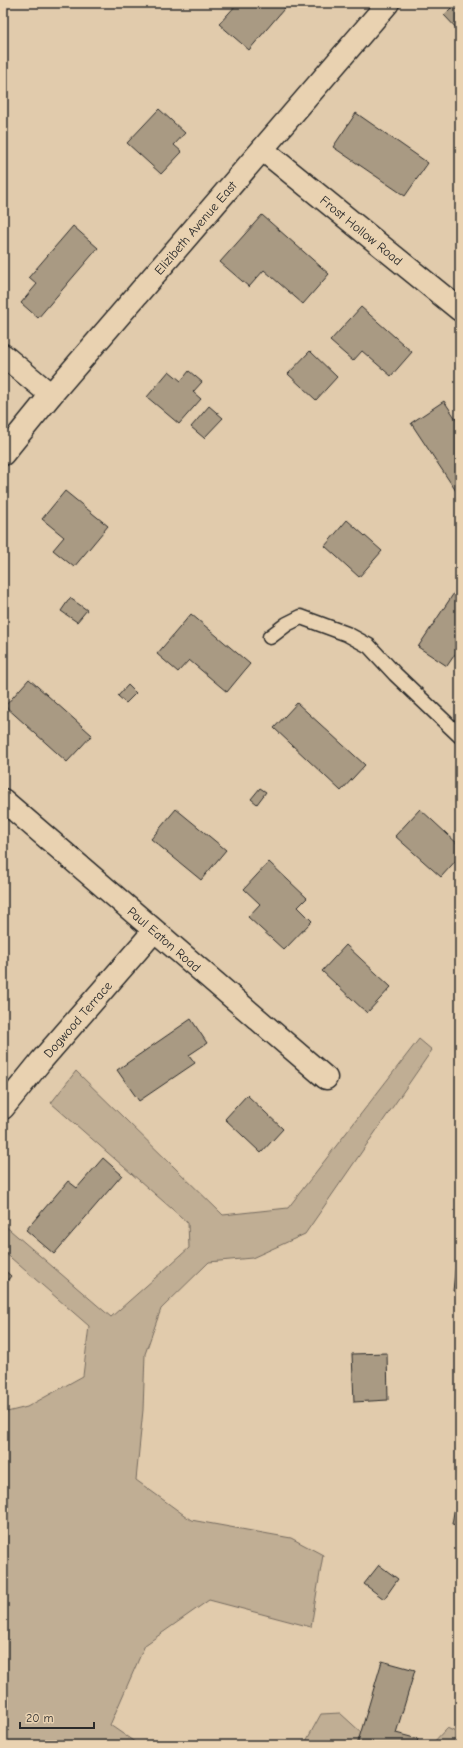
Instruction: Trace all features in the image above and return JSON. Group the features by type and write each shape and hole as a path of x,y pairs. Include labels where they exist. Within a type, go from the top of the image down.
{"street":[{"name":"Elizibeth Avenue East","path":"3,454 51,395 388,3"},
{"name":"Frost Hollow Road","path":"263,150 460,310"},
{"path":"3,355 51,395"},
{"name":"Paul Eaton Road","path":"3,800 326,1078"},
{"name":"Dogwood Terrace","path":"3,1108 41,1061 154,931"}],"lane":[{"path":"270,637 287,624 301,617 352,637 369,646 395,674 460,736"}],"shaded area":[{"path":"419,1039 432,1050 305,1234 252,1258 209,1262 161,1309 145,1354 143,1410 136,1480 191,1520 291,1538 323,1555 311,1627 209,1600 145,1645 110,1725 139,1745 3,1745 3,1413 27,1407 83,1376 89,1326 3,1251 3,1224 111,1317 189,1248 188,1223 51,1103 76,1071 223,1215 288,1208"},
{"path":"340,1713 375,1745 304,1745 321,1714"},
{"path":"447,1728 460,1734 460,1745 431,1745"}],"building":[{"path":"238,3 289,3 249,50 219,24"},
{"path":"456,3 460,3 460,32 444,15"},
{"path":"159,109 185,133 174,145 182,152 161,174 127,143"},
{"path":"356,113 428,163 405,196 333,147"},
{"path":"262,215 329,274 303,304 264,270 249,287 220,262"},
{"path":"73,226 98,248 38,318 21,303 37,284 29,277"},
{"path":"361,307 412,352 391,376 362,351 353,361 330,341"},
{"path":"310,351 337,377 316,400 288,374"},
{"path":"169,371 181,381 189,371 202,382 193,392 201,399 179,424 147,397"},
{"path":"444,401 460,425 460,489 456,491 411,423"},
{"path":"209,406 223,418 204,438 191,427"},
{"path":"65,491 108,526 74,567 53,550 64,537 42,519"},
{"path":"347,520 382,551 359,577 325,546"},
{"path":"460,584 460,647 447,666 418,647"},
{"path":"70,598 87,610 77,622 61,611"},
{"path":"191,614 250,664 227,692 189,660 178,672 157,654"},
{"path":"29,679 92,735 67,762 5,706"},
{"path":"128,685 136,693 126,703 118,696"},
{"path":"297,703 365,765 341,791 274,728"},
{"path":"260,788 266,792 257,804 251,799"},
{"path":"176,809 226,850 201,880 151,839"},
{"path":"420,809 460,846 460,856 441,877 395,836"},
{"path":"269,862 307,898 298,907 312,921 284,950 248,917 260,904 244,889"},
{"path":"346,945 391,987 367,1013 322,971"},
{"path":"191,1019 207,1043 189,1055 195,1063 139,1101 117,1070"},
{"path":"247,1095 283,1129 261,1153 225,1119"},
{"path":"103,1158 122,1175 54,1254 26,1230 68,1181 77,1188"},
{"path":"457,1254 460,1254 460,1292 453,1291"},
{"path":"3,1269 11,1276 3,1286"},
{"path":"387,1353 388,1400 354,1402 352,1354"},
{"path":"460,1482 460,1526 452,1524"},
{"path":"379,1565 398,1579 384,1599 364,1584"},
{"path":"382,1661 415,1670 396,1733 418,1739 416,1745 357,1745"}]}
